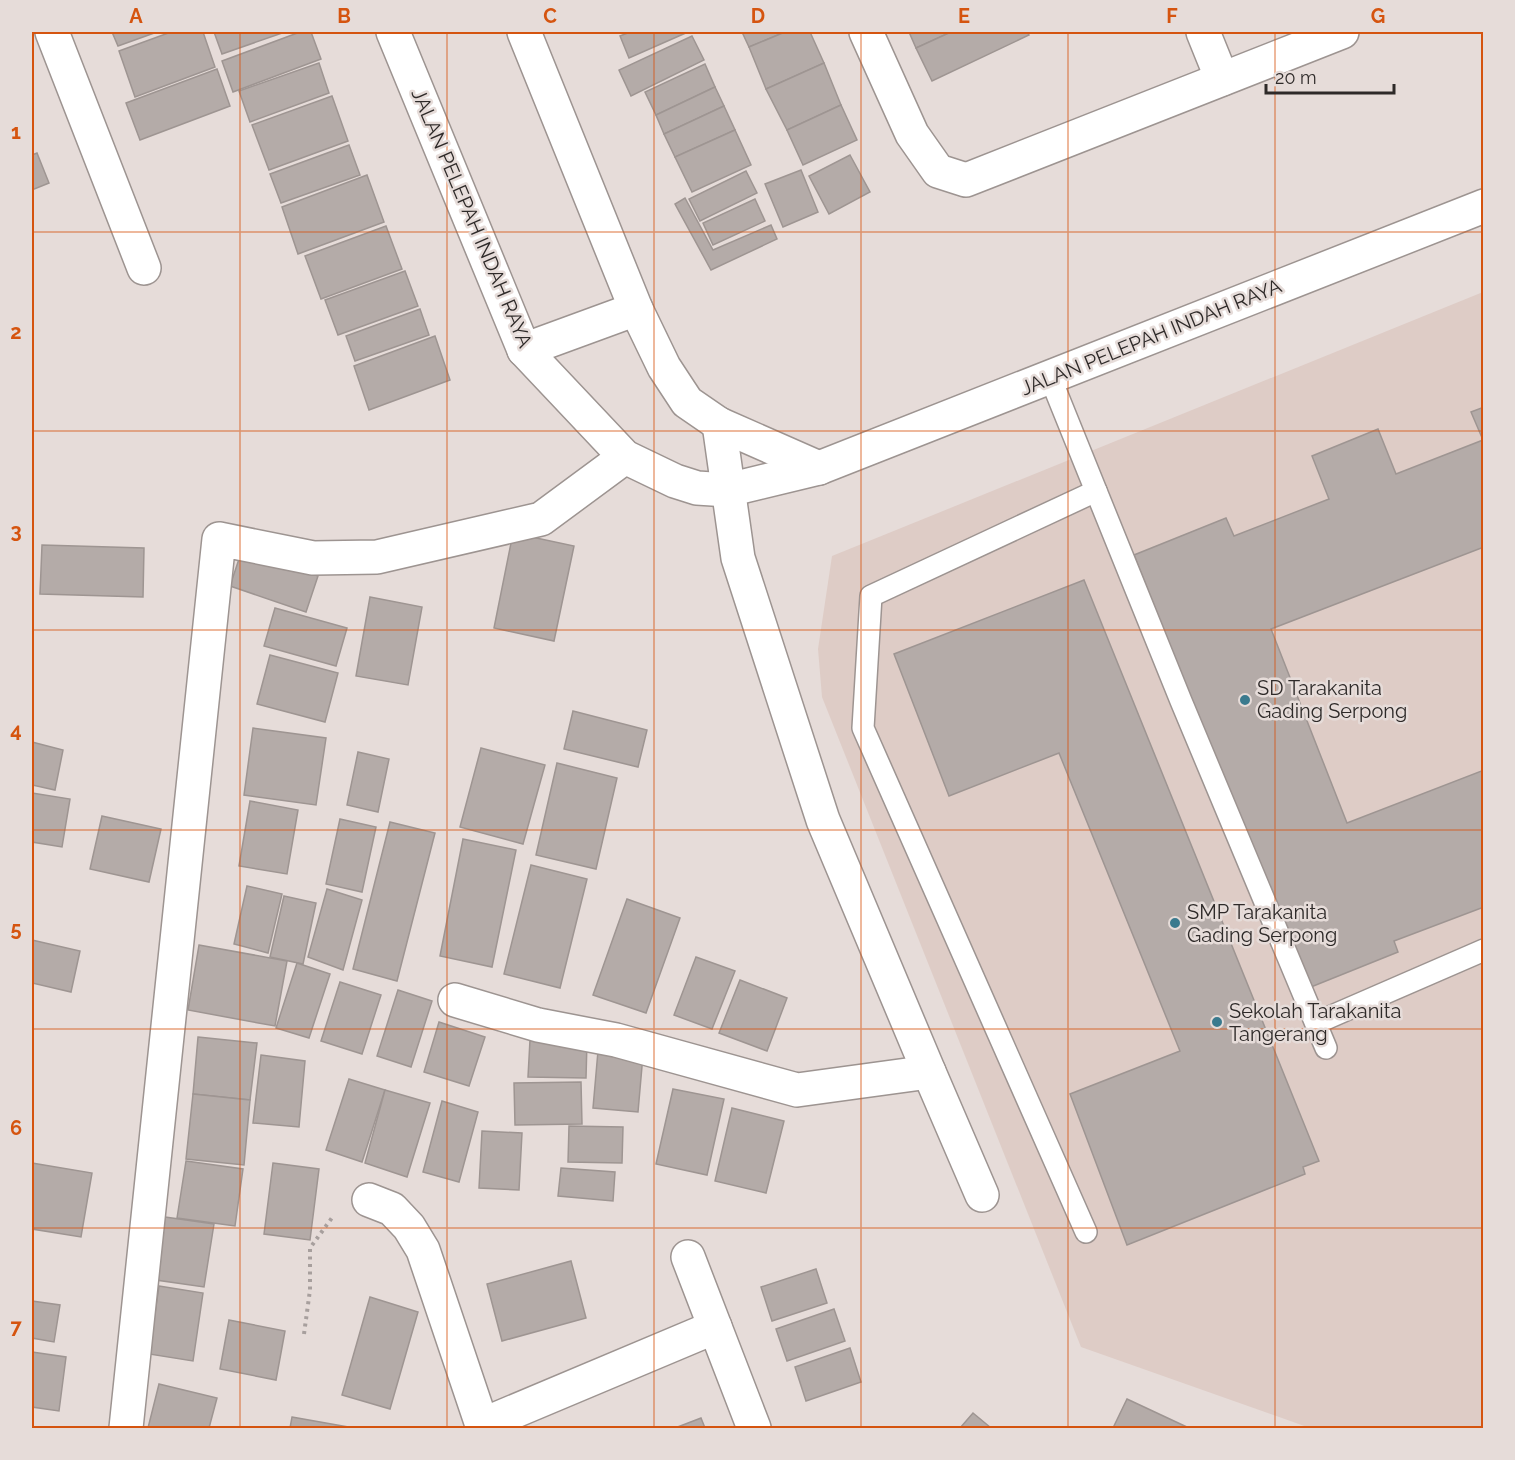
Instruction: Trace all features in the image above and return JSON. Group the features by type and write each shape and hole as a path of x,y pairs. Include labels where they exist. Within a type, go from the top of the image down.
{"street":[{"path":"52,32 144,268"},
{"name":"JALAN PELEPAH INDAH RAYA","path":"393,32 524,350 625,457 675,481 697,488 728,490 819,468 1484,206"},
{"path":"524,32 636,309 664,367 687,402 719,424 819,468"},
{"path":"866,32 912,134 938,171 966,180 1342,32"},
{"path":"1203,32 1222,79"},
{"path":"524,350 636,309"},
{"path":"719,424 738,558 823,820 982,1195"},
{"path":"126,1428 219,539 313,558 377,557 541,519 625,457"},
{"path":"455,1000 538,1025 616,1040 797,1090 929,1072"},
{"path":"369,1200 392,1209 409,1227 423,1250 482,1427 716,1327"},
{"path":"688,1257 754,1428"}],"lane":[{"path":"1050,377 1181,701 1326,1048"},
{"path":"1086,1232 863,728 871,596 1096,491"},
{"path":"1316,1023 1484,950"}],"path":[{"path":"304,1334 310,1290 310,1248 332,1216 350,1204 369,1200"}],"shaded area":[{"name":"Sekolah Tarakanita Tangerang","path":"1483,292 1483,1428 1310,1428 1081,1347 822,697 818,649 832,556"}],"building":[{"path":"112,32 157,32 118,46"},
{"path":"171,32 203,32 215,67 135,97 119,51"},
{"path":"214,32 285,32 222,54"},
{"path":"300,32 311,32 321,59 233,92 222,61"},
{"path":"630,32 688,32 629,58 620,36"},
{"path":"742,32 785,32 749,47"},
{"path":"785,32 810,32 824,63 766,89 749,47"},
{"path":"909,32 951,32 916,48"},
{"path":"951,32 1027,32 1029,35 932,81 916,48"},
{"path":"692,36 704,60 631,96 619,70"},
{"path":"319,63 329,93 250,122 239,91"},
{"path":"824,63 841,105 787,130 766,89"},
{"path":"705,64 715,87 656,115 645,92"},
{"path":"217,69 230,106 140,140 126,103"},
{"path":"715,87 724,106 664,134 656,115"},
{"path":"332,96 348,141 269,170 252,125"},
{"path":"841,105 857,140 803,165 787,130"},
{"path":"724,106 735,130 675,157 664,134"},
{"path":"735,130 751,165 692,192 675,157"},
{"path":"349,145 360,175 281,203 270,174"},
{"path":"37,153 49,183 32,190 32,155"},
{"path":"850,155 870,192 829,214 809,176"},
{"path":"801,170 818,212 783,227 765,184"},
{"path":"746,171 757,193 700,221 689,199"},
{"path":"367,175 384,222 298,254 282,207"},
{"path":"685,198 713,250 771,225 777,239 711,270 675,204"},
{"path":"755,199 765,221 713,245 703,223"},
{"path":"386,226 402,269 321,299 305,256"},
{"path":"405,271 418,306 338,335 325,300"},
{"path":"420,309 429,335 355,361 346,336"},
{"path":"435,336 450,380 369,410 354,366"},
{"name":"SD Tarakanita Gading Serpong","path":"1484,407 1484,547 1271,629 1347,823 1484,770 1484,907 1394,941 1398,952 1306,989 1134,555 1226,518 1234,536 1329,499 1312,456 1378,429 1396,474 1483,440 1471,412"},
{"path":"513,533 574,546 554,641 494,628"},
{"path":"42,545 144,548 143,597 40,594"},
{"path":"242,550 318,576 306,612 230,586"},
{"name":"SMP Tarakanita Gading Serpong","path":"1084,580 1319,1161 1303,1167 1305,1174 1127,1245 1070,1094 1180,1051 1059,753 949,796 894,654"},
{"path":"370,597 422,607 408,685 356,676"},
{"path":"275,608 347,628 336,666 264,646"},
{"path":"270,655 338,673 325,722 257,704"},
{"path":"573,711 647,730 638,767 564,749"},
{"path":"253,728 326,738 316,805 244,795"},
{"path":"32,742 63,750 55,790 32,785"},
{"path":"481,748 545,765 523,844 460,827"},
{"path":"358,752 389,759 378,812 347,805"},
{"path":"557,763 617,778 596,869 536,855"},
{"path":"32,793 70,799 62,847 32,842"},
{"path":"250,801 298,810 287,874 239,866"},
{"path":"102,816 161,829 149,882 90,869"},
{"path":"340,819 376,827 362,892 326,884"},
{"path":"390,822 435,833 397,981 353,969"},
{"path":"463,839 516,850 492,967 440,956"},
{"path":"531,865 587,879 560,988 504,974"},
{"path":"247,886 282,894 268,953 234,944"},
{"path":"327,889 362,900 343,970 308,957"},
{"path":"284,896 316,903 303,964 270,957"},
{"path":"627,899 680,918 646,1013 593,995"},
{"path":"32,940 80,951 71,992 32,983"},
{"path":"199,945 287,961 275,1026 188,1010"},
{"path":"696,957 735,971 712,1029 674,1015"},
{"path":"297,963 330,974 309,1038 276,1028"},
{"path":"740,980 787,998 767,1051 719,1033"},
{"path":"340,982 381,995 362,1054 321,1041"},
{"path":"398,990 432,1001 411,1067 377,1056"},
{"path":"439,1022 485,1037 469,1086 424,1072"},
{"path":"198,1037 257,1043 250,1100 193,1094"},
{"path":"530,1040 587,1041 586,1078 528,1077"},
{"path":"598,1051 643,1055 638,1112 593,1108"},
{"path":"261,1055 305,1061 299,1127 253,1123"},
{"path":"349,1079 385,1090 362,1162 326,1150"},
{"path":"581,1082 582,1124 515,1125 514,1083"},
{"path":"673,1089 724,1099 707,1175 656,1164"},
{"path":"385,1090 430,1103 407,1177 365,1163"},
{"path":"193,1094 250,1100 244,1165 186,1159"},
{"path":"442,1101 478,1112 459,1182 423,1172"},
{"path":"732,1108 784,1121 766,1193 715,1181"},
{"path":"569,1126 623,1127 622,1163 568,1162"},
{"path":"482,1131 522,1133 519,1190 479,1188"},
{"path":"186,1161 243,1169 235,1226 177,1218"},
{"path":"32,1163 92,1173 81,1237 32,1229"},
{"path":"273,1163 319,1169 310,1240 264,1234"},
{"path":"561,1168 615,1172 613,1201 558,1196"},
{"path":"165,1217 214,1224 204,1287 156,1280"},
{"path":"571,1261 586,1318 502,1341 487,1284"},
{"path":"816,1269 827,1303 772,1321 761,1287"},
{"path":"159,1286 203,1293 193,1361 149,1354"},
{"path":"370,1297 418,1312 390,1409 342,1395"},
{"path":"32,1301 60,1305 54,1342 32,1338"},
{"path":"834,1309 845,1341 787,1361 776,1329"},
{"path":"229,1320 285,1331 276,1380 220,1369"},
{"path":"850,1348 861,1382 806,1401 795,1367"},
{"path":"32,1352 66,1357 59,1411 32,1407"},
{"path":"159,1384 217,1398 209,1428 148,1428"},
{"path":"1127,1399 1189,1428 1113,1428"},
{"path":"973,1413 991,1428 960,1428"},
{"path":"292,1417 354,1428 290,1428"},
{"path":"701,1418 705,1428 675,1428"}],"place":[{"name":"SD Tarakanita Gading Serpong","path":"1245,700"},
{"name":"SMP Tarakanita Gading Serpong","path":"1175,923"},
{"name":"Sekolah Tarakanita Tangerang","path":"1217,1022"}]}
